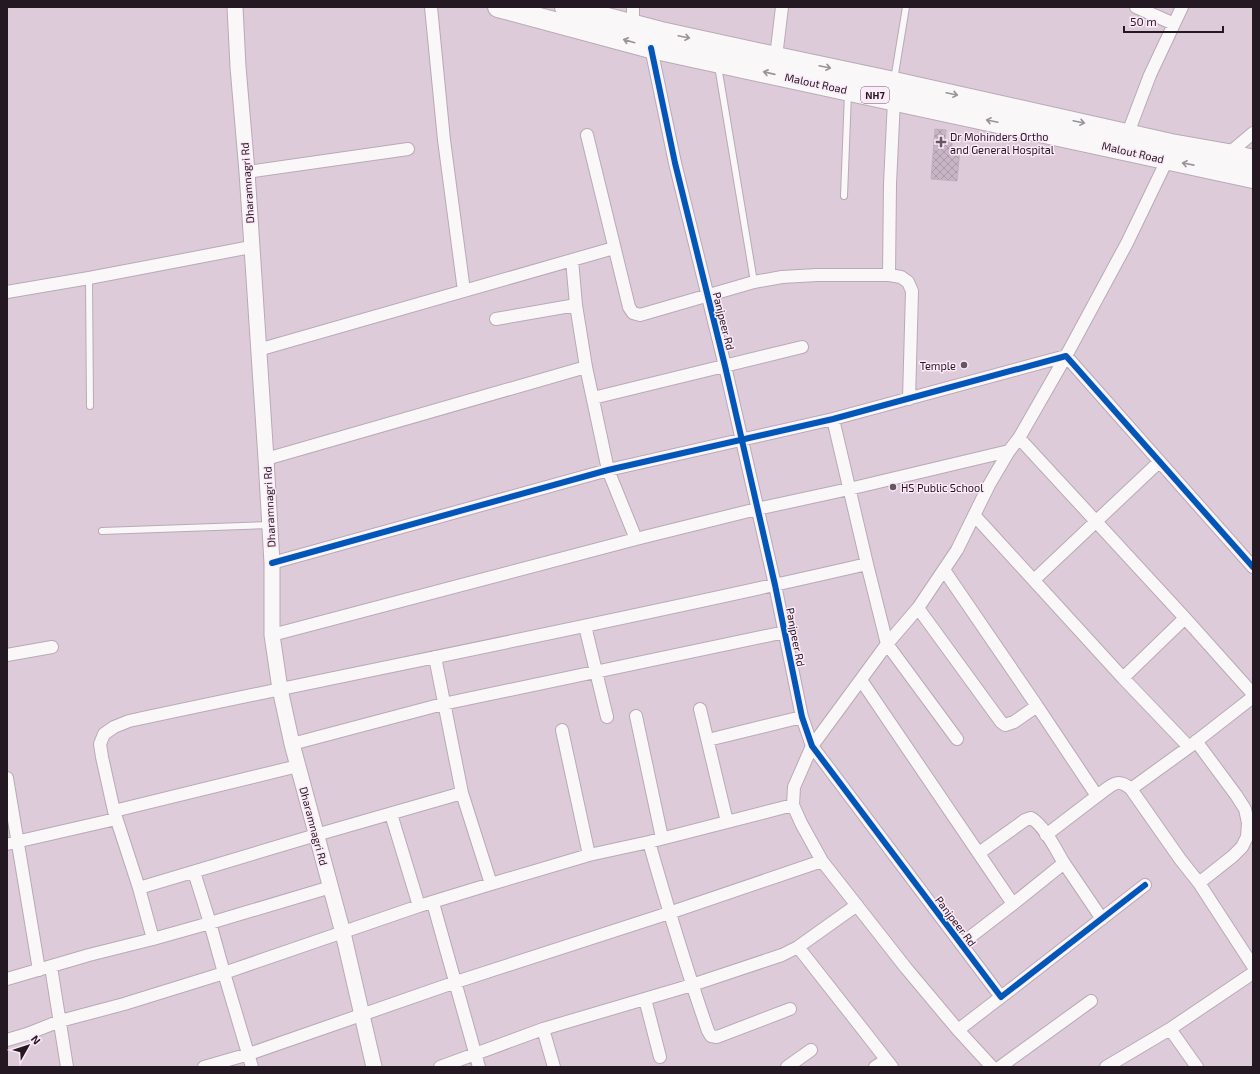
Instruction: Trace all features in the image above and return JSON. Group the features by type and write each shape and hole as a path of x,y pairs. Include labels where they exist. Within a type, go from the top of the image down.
{"highway":[{"name":"Malout Road","path":"498,7 651,48 848,90 894,91 1128,133 1171,144 1224,162 1253,178"},
{"name":"Malout Road","path":"565,7 633,16 894,91 1167,160 1224,162 1253,160"}],"street":[{"name":"Dharamnagri Rd","path":"235,7 270,525 272,563 272,635 280,689 292,744 343,933 374,1067"},
{"path":"431,7 444,140 464,291"},
{"path":"776,57 782,7"},
{"path":"1138,7 1174,24"},
{"path":"1128,133 1150,75 1182,7"},
{"name":"Panjpeer Rd","path":"651,48 675,163 725,366 775,585 802,716 812,746 1002,998"},
{"path":"889,275 890,184 894,91"},
{"path":"1224,162 1253,133"},
{"path":"587,135 614,248 630,307 633,312 640,315 707,294 754,282 782,277 817,275 889,275 901,277 908,282 912,291 909,399"},
{"path":"247,172 408,149"},
{"path":"992,1067 958,1030 906,968 822,861 793,805 794,787 812,746 860,680 918,608 958,550 974,514 1009,451 1019,438 1066,356 1127,243 1167,160"},
{"path":"7,292 251,248"},
{"path":"258,350 614,248"},
{"path":"572,260 576,305 586,367 608,470 636,539"},
{"path":"496,319 576,305"},
{"path":"593,398 802,347"},
{"path":"272,563 608,470 833,419 1066,356"},
{"path":"1066,356 1253,567"},
{"path":"266,459 586,367"},
{"path":"833,419 867,564 888,644 957,739"},
{"path":"1019,438 1253,694"},
{"path":"272,635 636,539 757,509 1009,451"},
{"path":"1034,580 1159,462"},
{"path":"974,514 1123,678 1192,744 1236,795 1245,809 1248,823 1246,837 1242,847 1198,882"},
{"path":"153,939 139,888 115,815 102,757 100,744 104,734 114,727 129,721 585,626 867,564"},
{"path":"944,570 1097,796"},
{"path":"918,608 1001,722 1005,725 1014,722 1037,706"},
{"path":"1123,678 1185,618"},
{"path":"585,626 607,717"},
{"path":"292,744 443,704 785,632"},
{"path":"7,654 52,647"},
{"path":"435,657 443,704 462,793 492,884"},
{"path":"860,680 1013,904"},
{"path":"1131,789 1253,697"},
{"path":"700,709 727,822"},
{"path":"636,716 662,838"},
{"path":"708,740 802,716"},
{"path":"562,730 589,855"},
{"path":"12,843 298,766"},
{"path":"7,778 12,843 39,970"},
{"path":"1046,835 1113,784 1119,782 1124,783 1131,789 1198,882 1253,966"},
{"path":"139,888 462,793"},
{"path":"7,1040 60,1021 124,1004 224,973 419,906 492,884 589,855 649,842 793,805"},
{"path":"391,814 419,906"},
{"path":"979,853 1025,820 1031,818 1036,820 1102,919"},
{"path":"649,842 669,913 692,985 711,1036 717,1037 790,1009"},
{"path":"204,1067 249,1054 456,982 669,913 822,861"},
{"path":"961,944 1064,863"},
{"path":"194,872 252,1067"},
{"path":"958,1030 1002,998 1145,885"},
{"path":"7,979 90,954 153,939 210,923 331,887"},
{"path":"433,903 479,1067"},
{"path":"440,1067 543,1029 692,985 782,955 798,947 857,905"},
{"path":"798,947 864,1030 888,1063 875,1067"},
{"path":"51,967 67,1067"},
{"path":"1106,1067 1170,1029 1253,973"},
{"path":"645,999 660,1057"},
{"path":"1000,1067 1091,1002"},
{"path":"543,1029 554,1067"},
{"path":"1170,1029 1197,1067"},
{"path":"787,1067 811,1050"}],"lane":[{"path":"894,91 906,7"},
{"path":"717,61 754,282"},
{"path":"844,196 848,90"},
{"path":"89,278 90,406"},
{"path":"102,531 270,525"}],"building":[{"path":"935,129 946,130 945,142 952,143 952,148 960,149 957,181 931,179"}],"cycle path":[{"path":"651,48 675,163 725,366 775,585 802,717 812,746 1001,997 1145,885"},
{"path":"272,563 608,470 833,419 1066,356 1253,567"}],"place":[{"name":"Dr Mohinders Ortho and General Hospital","path":"941,142"},
{"name":"Temple","path":"964,365"},
{"name":"HS Public School","path":"893,487"}]}
